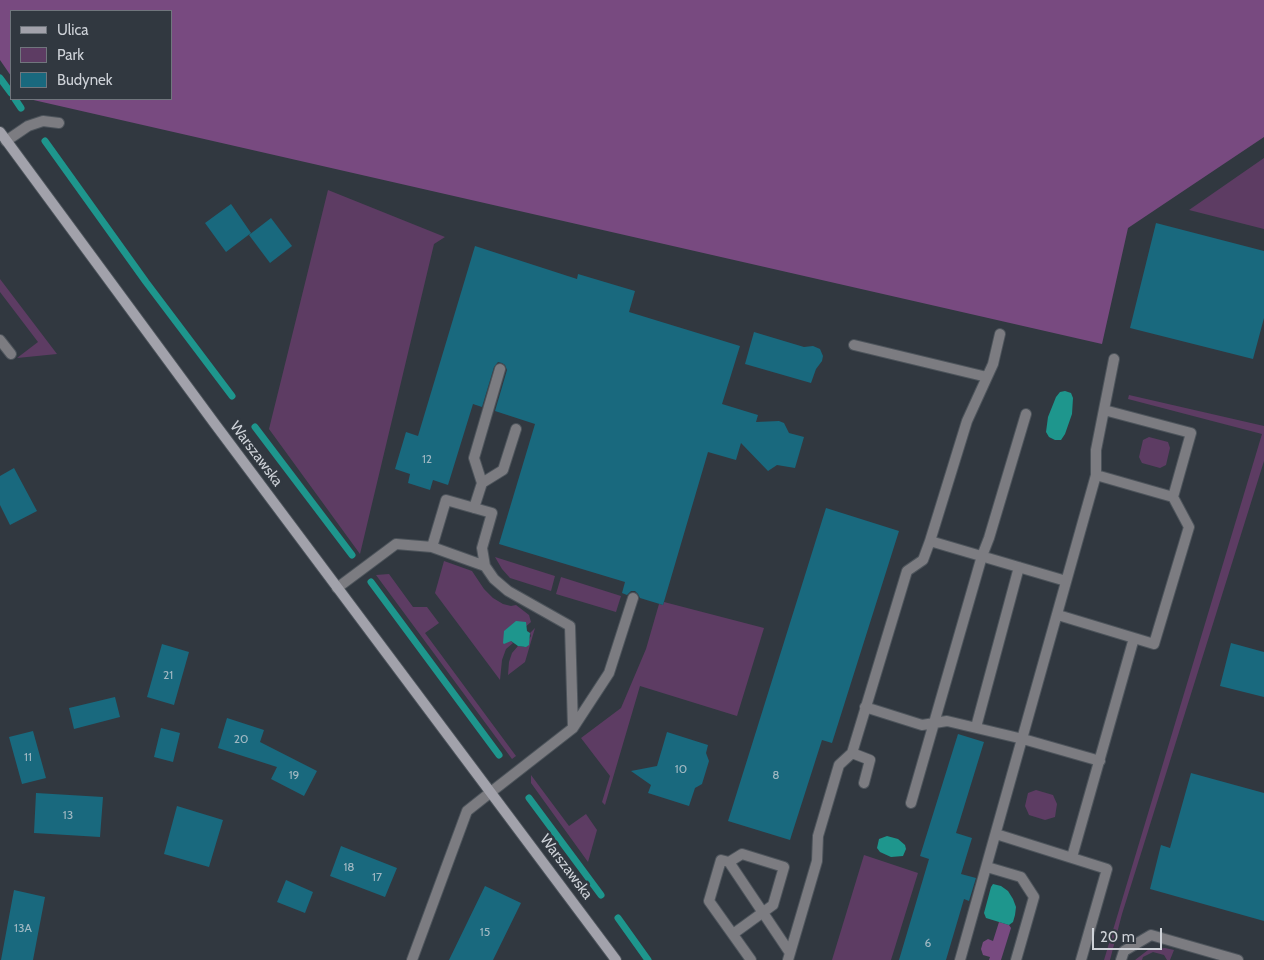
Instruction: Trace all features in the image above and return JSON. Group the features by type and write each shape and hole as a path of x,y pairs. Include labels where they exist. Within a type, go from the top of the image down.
{"main road":[{"name":"Warszawska","path":"3,136 337,588 616,960"}],"street":[{"path":"3,136 43,121 59,123"},
{"path":"789,957 817,861 818,836 839,765 852,753 907,572 923,560 967,421 993,364 1000,334"},
{"path":"0,340 11,354"},
{"path":"854,345 987,377"},
{"path":"960,960 1096,475 1096,450 1114,359"},
{"path":"474,508 482,484 474,458 500,369"},
{"path":"1058,615 1154,644 1189,527 1173,497 1192,434 1104,410"},
{"path":"911,803 982,556 1026,414"},
{"path":"482,484 503,470 516,429"},
{"path":"1096,475 1173,497"},
{"path":"432,547 446,500 492,513 482,548 485,566 494,579 508,591 570,626 573,728"},
{"path":"930,541 1066,581"},
{"path":"337,588 396,544 432,547 485,566"},
{"path":"976,728 1019,567"},
{"path":"412,960 467,811 573,728 609,673 633,598"},
{"path":"1072,857 1134,638"},
{"path":"866,707 922,725 947,721 1023,739 1100,762"},
{"path":"852,753 870,760 864,784"},
{"path":"996,834 1107,869 1081,960"},
{"path":"729,862 742,854 784,867 773,905 733,934"},
{"path":"751,960 709,900 721,860 729,862 763,912 789,957"},
{"path":"987,867 1021,877 1034,897 1016,960"},
{"path":"1121,960 1124,951 1151,935 1238,960"}],"green space":[{"path":"1264,158 1264,229 1189,210"},
{"path":"328,190 445,237 434,244 360,554 269,429"},
{"path":"0,279 57,354 17,358 38,342 0,292"},
{"path":"1129,395 1264,426 1264,461 1122,914 1110,960 1104,960 1262,434 1128,399"},
{"path":"1149,437 1168,442 1170,448 1166,465 1160,468 1142,463 1139,457 1143,440"},
{"path":"495,557 555,576 551,591 510,578"},
{"path":"444,561 472,571 484,589 493,598 503,604 516,605 529,615 531,622 509,641 513,643 506,649 502,660 500,680 435,593"},
{"path":"389,574 413,607 427,607 439,623 425,633 516,756 512,759 376,575"},
{"path":"561,577 621,596 616,612 556,594"},
{"path":"664,602 764,628 737,716 640,686 605,805 602,802 610,776 581,738 621,708 646,649 659,604 663,605"},
{"path":"535,628 525,662 508,675 512,653 518,646 524,647 531,636 530,633"},
{"path":"531,775 569,826 586,814 597,830 588,862 531,783"},
{"path":"1036,790 1053,795 1057,804 1055,817 1045,820 1029,815 1025,806 1028,793"},
{"path":"864,855 918,873 891,960 832,960"},
{"path":"1165,948 1174,950 1170,960 1167,960 1164,955 1153,952 1143,957 1142,960 1135,960 1148,950"}],"shaded area":[{"path":"0,0 1264,0 1264,137 1128,228 1102,344 33,100 172,100 172,10 10,10 10,75 0,60"},
{"path":"1060,392 1071,393 1073,398 1072,414 1065,434 1061,440 1055,440 1049,437 1046,432 1048,417 1056,397"},
{"path":"516,621 526,622 527,631 530,633 529,645 526,647 518,646 511,641 503,643 504,631"},
{"path":"887,836 898,839 905,845 906,849 903,856 891,857 880,852 877,848 879,839"},
{"path":"993,884 1001,886 1008,891 1013,899 1016,907 1015,915 1013,922 1009,925 986,918 984,913"},
{"path":"999,922 1009,925 1011,928 1001,960 989,960 990,957 983,955 981,949 983,942 988,939 993,941"}],"building":[{"path":"231,204 251,233 226,252 205,223"},
{"path":"271,218 292,246 270,263 249,235"},
{"path":"1156,223 1264,251 1264,318 1253,359 1130,328"},
{"path":"475,246 577,279 578,274 635,291 629,312 740,346 722,404 758,415 756,422 779,421 784,423 789,433 804,437 795,468 777,465 768,471 741,443 736,460 708,452 663,605 640,598 635,591 631,591 627,595 622,593 625,582 499,544 535,424 495,411 507,370 502,363 498,362 494,367 482,407 473,404 448,485 433,480 430,490 408,483 410,474 395,469 406,432 418,436"},
{"path":"754,332 804,347 813,346 820,349 823,356 822,361 816,369 811,383 745,364"},
{"path":"14,468 37,511 10,525 0,505 0,476"},
{"path":"826,508 899,531 832,743 822,740 790,840 728,821"},
{"path":"1231,643 1264,652 1264,697 1220,686"},
{"path":"162,644 189,652 174,705 147,697"},
{"path":"115,697 120,717 74,729 69,708"},
{"path":"227,718 264,730 260,742 317,771 304,796 271,779 277,767 218,748"},
{"path":"161,728 180,733 173,762 154,757"},
{"path":"33,731 46,778 22,784 9,737"},
{"path":"667,732 708,745 706,753 709,761 702,784 695,788 689,806 648,793 651,785 631,771 657,766"},
{"path":"958,734 984,742 956,833 972,838 961,874 976,878 969,901 964,899 946,960 899,960 929,859 920,856"},
{"path":"1191,773 1264,793 1264,921 1150,889 1161,845 1170,848"},
{"path":"36,793 103,797 100,837 34,833"},
{"path":"177,806 223,820 209,867 164,854"},
{"path":"341,846 397,868 385,897 330,876"},
{"path":"286,880 313,892 305,913 277,902"},
{"path":"485,886 521,903 493,960 449,960"},
{"path":"14,890 45,897 33,960 1,960"}],"waterway":[{"path":"0,78 10,92"},
{"path":"16,100 21,108"},
{"path":"45,141 146,282 232,396"},
{"path":"255,427 352,555"},
{"path":"371,582 499,755"},
{"path":"529,798 601,895"},
{"path":"618,918 648,960"}]}
